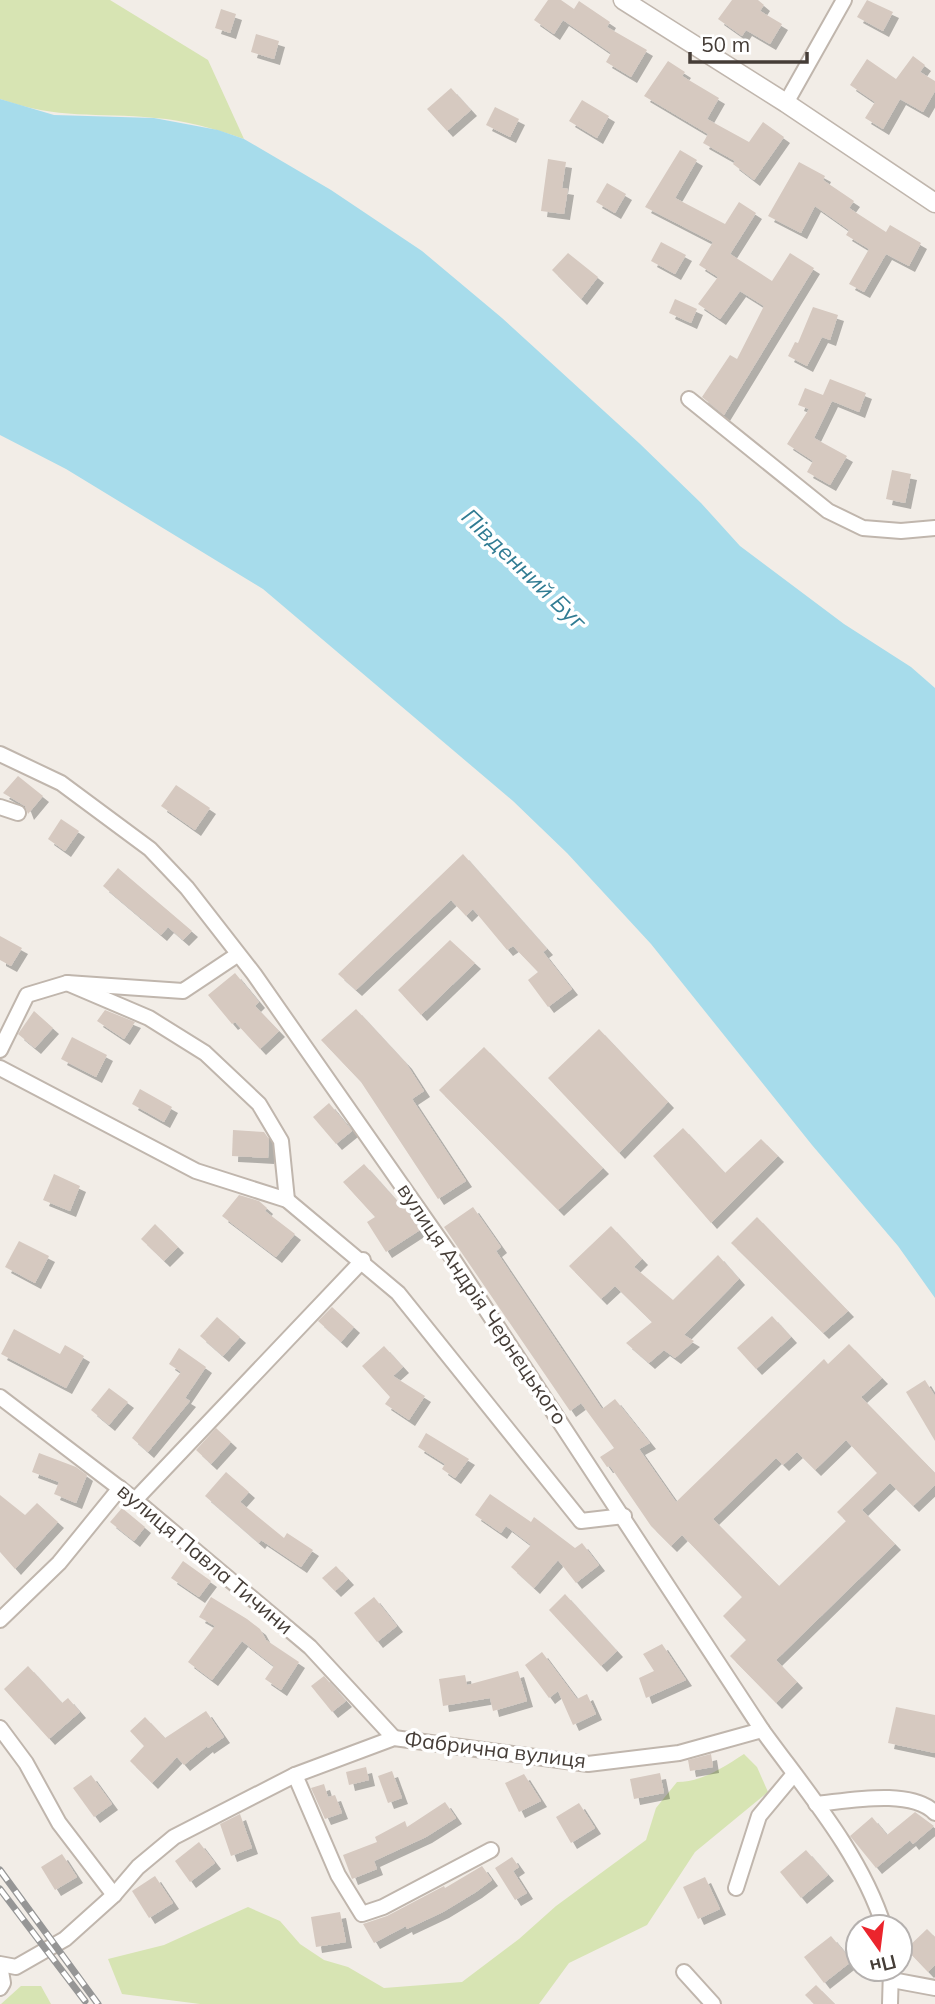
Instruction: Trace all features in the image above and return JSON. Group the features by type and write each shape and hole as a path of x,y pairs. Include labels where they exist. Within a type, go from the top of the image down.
{"street":[{"path":"623,0 786,103 935,203"},
{"path":"786,103 844,0"},
{"path":"689,399 828,511 863,528 901,531 935,528"},
{"name":"вулиця Андрія Чернецького","path":"0,754 61,783 150,849 187,888 262,985 441,1242 624,1516 762,1730 816,1804 862,1874 878,1913"},
{"path":"0,807 18,813"},
{"path":"0,1050 27,995 68,983 183,991 237,956"},
{"path":"68,983 149,1018 205,1053 259,1104 281,1141 287,1200"},
{"path":"0,1068 196,1171 287,1200 363,1260 398,1293 581,1521 624,1516"},
{"path":"135,1500 363,1260"},
{"name":"вулиця Павла Тичини","path":"0,1397 135,1500 310,1647 394,1738"},
{"path":"0,1620 59,1563 120,1488"},
{"path":"0,1728 26,1763 59,1823 114,1895"},
{"name":"Фабрична вулиця","path":"0,1965 16,1967 65,1939 114,1895 138,1867 174,1837 295,1775 394,1738 588,1764 679,1753 762,1730"},
{"path":"736,1888 759,1816 794,1774"},
{"path":"295,1775 338,1875 362,1914 383,1907 491,1850"},
{"path":"816,1804 886,1798 927,1804 935,1813"},
{"path":"0,1965 3,1983 0,1988"},
{"path":"684,1972 713,2004"},
{"path":"914,1982 935,1988"},
{"path":"890,2004 891,1983"}],"green space":[{"path":"0,0 110,0 208,60 244,139 177,121 59,113 0,99"},
{"path":"744,1754 757,1767 768,1792 695,1852 647,1925 569,1963 539,2004 200,2004 122,1994 108,1959 164,1945 248,1907 280,1921 300,1944 324,1960 348,1967 384,1988 462,1982 519,1939 556,1906 646,1840 656,1808 677,1782 704,1777"},
{"path":"21,1986 41,1986 51,2004 1,2004"}],"water":[{"name":"Південний Буг","path":"0,99 54,115 154,118 218,130 244,139 331,190 422,251 502,318 639,443 701,503 740,546 844,624 911,667 935,688 935,1298 898,1246 812,1145 651,944 567,853 513,801 263,589 66,469 0,435"}],"building":[{"path":"548,0 561,0 574,9 579,1 610,22 607,27 647,50 631,77 606,62 611,53 563,20 554,34 534,20"},
{"path":"732,0 758,0 764,5 760,11 782,24 770,44 746,30 742,36 718,19"},
{"path":"867,0 893,12 883,31 857,17"},
{"path":"221,9 236,14 230,33 215,28"},
{"path":"256,34 279,41 274,59 251,52"},
{"path":"913,56 925,65 920,72 935,81 935,91 923,112 900,99 883,129 865,118 875,102 850,85 867,59 896,79"},
{"path":"668,61 685,72 682,76 719,98 707,119 749,142 763,122 784,137 754,180 733,164 735,161 703,143 708,134 644,96"},
{"path":"451,88 471,110 447,131 427,109"},
{"path":"582,100 609,116 597,138 569,121"},
{"path":"495,107 519,119 510,137 486,125"},
{"path":"680,150 697,160 675,198 725,224 739,202 756,213 730,254 772,281 790,253 814,268 724,415 702,397 730,355 737,359 764,306 740,291 720,319 698,304 718,277 699,265 713,242 645,207"},
{"path":"548,159 566,162 562,188 568,189 564,214 541,211"},
{"path":"799,162 825,176 823,180 854,201 849,208 886,232 890,225 921,243 909,266 886,254 864,292 849,284 869,249 846,235 849,230 815,206 801,233 768,216"},
{"path":"607,183 626,194 615,213 596,202"},
{"path":"661,242 686,255 675,274 651,261"},
{"path":"568,253 598,277 581,299 552,270"},
{"path":"675,299 697,309 691,323 669,313"},
{"path":"813,307 838,315 830,340 822,337 807,366 788,356 795,342 798,343"},
{"path":"830,379 866,393 859,412 832,401 814,438 847,456 830,485 807,472 813,461 787,444 809,409 798,405 805,388 823,395"},
{"path":"892,470 911,474 905,503 886,499"},
{"path":"18,776 43,796 28,814 25,806 3,793"},
{"path":"176,785 210,808 195,830 161,806"},
{"path":"61,819 79,831 65,851 48,839"},
{"path":"463,854 547,949 543,952 572,989 548,1007 528,980 538,972 513,946 507,950 473,909 466,916 451,900 356,990 338,974"},
{"path":"118,868 192,931 183,940 168,927 161,935 103,886"},
{"path":"0,936 22,948 11,966 0,960"},
{"path":"450,940 475,963 421,1015 398,990"},
{"path":"235,973 259,1002 255,1006 279,1031 260,1049 235,1022 232,1024 208,995"},
{"path":"356,1009 406,1063 424,1091 412,1099 466,1181 438,1199 361,1082 321,1040"},
{"path":"105,1010 135,1022 124,1039 97,1021"},
{"path":"34,1011 53,1028 35,1048 18,1034"},
{"path":"599,1029 668,1102 619,1153 548,1078"},
{"path":"72,1037 107,1055 96,1077 61,1059"},
{"path":"484,1047 603,1168 558,1210 439,1090"},
{"path":"140,1089 172,1107 164,1122 132,1104"},
{"path":"329,1103 352,1131 336,1144 313,1117"},
{"path":"683,1128 725,1173 761,1139 778,1156 711,1223 653,1156"},
{"path":"233,1130 264,1132 269,1139 268,1158 232,1156"},
{"path":"364,1164 398,1202 400,1200 420,1230 386,1252 367,1222 375,1217 343,1182"},
{"path":"54,1174 80,1186 70,1211 43,1200"},
{"path":"239,1195 259,1201 267,1208 265,1211 295,1234 276,1257 222,1216"},
{"path":"473,1207 501,1247 496,1251 602,1409 615,1399 650,1443 639,1449 676,1502 824,1359 828,1364 849,1344 882,1378 861,1397 935,1473 935,1485 913,1506 890,1483 862,1510 895,1544 776,1660 797,1682 776,1703 730,1656 746,1640 723,1616 742,1597 682,1535 671,1546 651,1526 610,1466 607,1467 600,1457 614,1448 581,1403 570,1411 444,1227","holes":["846,1440 877,1473 837,1512 846,1521 779,1586 713,1519 776,1458 783,1465 797,1452 815,1470"]},
{"path":"757,1217 848,1311 823,1333 731,1243"},
{"path":"155,1224 178,1247 164,1261 141,1239"},
{"path":"611,1226 642,1259 634,1267 673,1300 718,1255 739,1279 684,1335 694,1341 675,1358 664,1350 649,1363 626,1343 652,1322 615,1286 601,1299 569,1266"},
{"path":"19,1241 49,1256 35,1283 5,1267"},
{"path":"332,1307 354,1327 341,1342 318,1321"},
{"path":"772,1316 791,1337 756,1369 737,1348"},
{"path":"217,1317 240,1337 223,1356 200,1336"},
{"path":"14,1329 60,1354 65,1345 84,1356 66,1388 1,1354"},
{"path":"384,1346 403,1367 393,1376 425,1396 409,1420 385,1404 390,1397 362,1366"},
{"path":"179,1348 206,1367 185,1398 190,1401 148,1452 132,1438 181,1372 169,1364"},
{"path":"925,1380 935,1396 935,1441 906,1392"},
{"path":"109,1388 128,1402 109,1425 91,1410"},
{"path":"216,1428 231,1442 211,1464 196,1450"},
{"path":"426,1433 469,1459 455,1478 442,1469 445,1464 418,1447"},
{"path":"39,1453 76,1467 87,1475 76,1503 54,1494 59,1482 32,1472"},
{"path":"226,1472 249,1492 240,1502 284,1538 287,1533 313,1550 301,1567 261,1540 259,1543 205,1496"},
{"path":"490,1494 531,1522 534,1517 575,1548 582,1543 599,1565 576,1583 558,1560 534,1588 511,1567 531,1545 506,1526 501,1533 475,1515"},
{"path":"0,1495 25,1515 37,1503 58,1522 15,1569 0,1552"},
{"path":"122,1508 145,1527 134,1541 110,1522"},
{"path":"183,1561 211,1581 199,1597 171,1578"},
{"path":"336,1566 348,1579 335,1591 322,1578"},
{"path":"565,1594 617,1651 601,1666 549,1610"},
{"path":"211,1597 247,1619 260,1629 266,1640 299,1662 281,1690 265,1679 274,1666 242,1641 212,1680 188,1662 215,1626 199,1617"},
{"path":"374,1597 397,1626 377,1642 354,1613"},
{"path":"662,1644 686,1680 646,1698 639,1678 654,1671 643,1654"},
{"path":"542,1652 577,1699 587,1694 596,1714 573,1725 558,1691 549,1698 525,1665"},
{"path":"28,1666 62,1703 68,1698 80,1712 49,1739 4,1689"},
{"path":"518,1671 527,1701 493,1711 490,1698 443,1706 439,1679 465,1675 467,1685"},
{"path":"324,1676 346,1701 332,1712 311,1686"},
{"path":"896,1707 935,1715 935,1753 888,1743"},
{"path":"206,1711 224,1737 208,1748 207,1746 184,1765 177,1757 152,1783 130,1761 144,1746 130,1731 145,1717 165,1738"},
{"path":"711,1754 713,1767 690,1771 688,1760"},
{"path":"366,1767 369,1780 349,1785 346,1772"},
{"path":"392,1771 402,1798 388,1803 378,1776"},
{"path":"660,1773 664,1793 634,1799 630,1779"},
{"path":"524,1774 541,1801 519,1812 505,1783"},
{"path":"91,1775 112,1804 94,1817 73,1788"},
{"path":"324,1784 328,1797 335,1795 342,1813 325,1819 311,1788"},
{"path":"445,1802 456,1818 426,1837 374,1861 377,1869 352,1879 343,1855 377,1842 375,1837 405,1821 407,1827"},
{"path":"579,1803 595,1828 571,1843 556,1817"},
{"path":"915,1812 934,1826 913,1844 910,1840 876,1868 850,1836 872,1817 887,1835"},
{"path":"240,1814 252,1848 231,1856 220,1824"},
{"path":"199,1842 215,1863 190,1882 175,1861"},
{"path":"806,1850 828,1875 801,1898 780,1872"},
{"path":"62,1854 77,1877 55,1890 41,1867"},
{"path":"512,1857 519,1867 513,1871 527,1893 515,1900 495,1868"},
{"path":"482,1866 492,1880 476,1892 443,1912 407,1929 406,1926 374,1943 363,1924 387,1916 444,1886 445,1888"},
{"path":"155,1876 173,1903 149,1918 132,1891"},
{"path":"705,1877 720,1909 698,1919 683,1887"},
{"path":"340,1912 346,1942 316,1947 311,1917"},
{"path":"927,1929 935,1937 935,1965 928,1972 914,1957 914,1941"},
{"path":"831,1936 844,1951 844,1967 824,1983 804,1957"},
{"path":"816,1985 835,2004 814,2004 805,1995"}],"railway":[{"path":"0,1870 98,2004"},
{"path":"0,1889 85,2001"}]}
